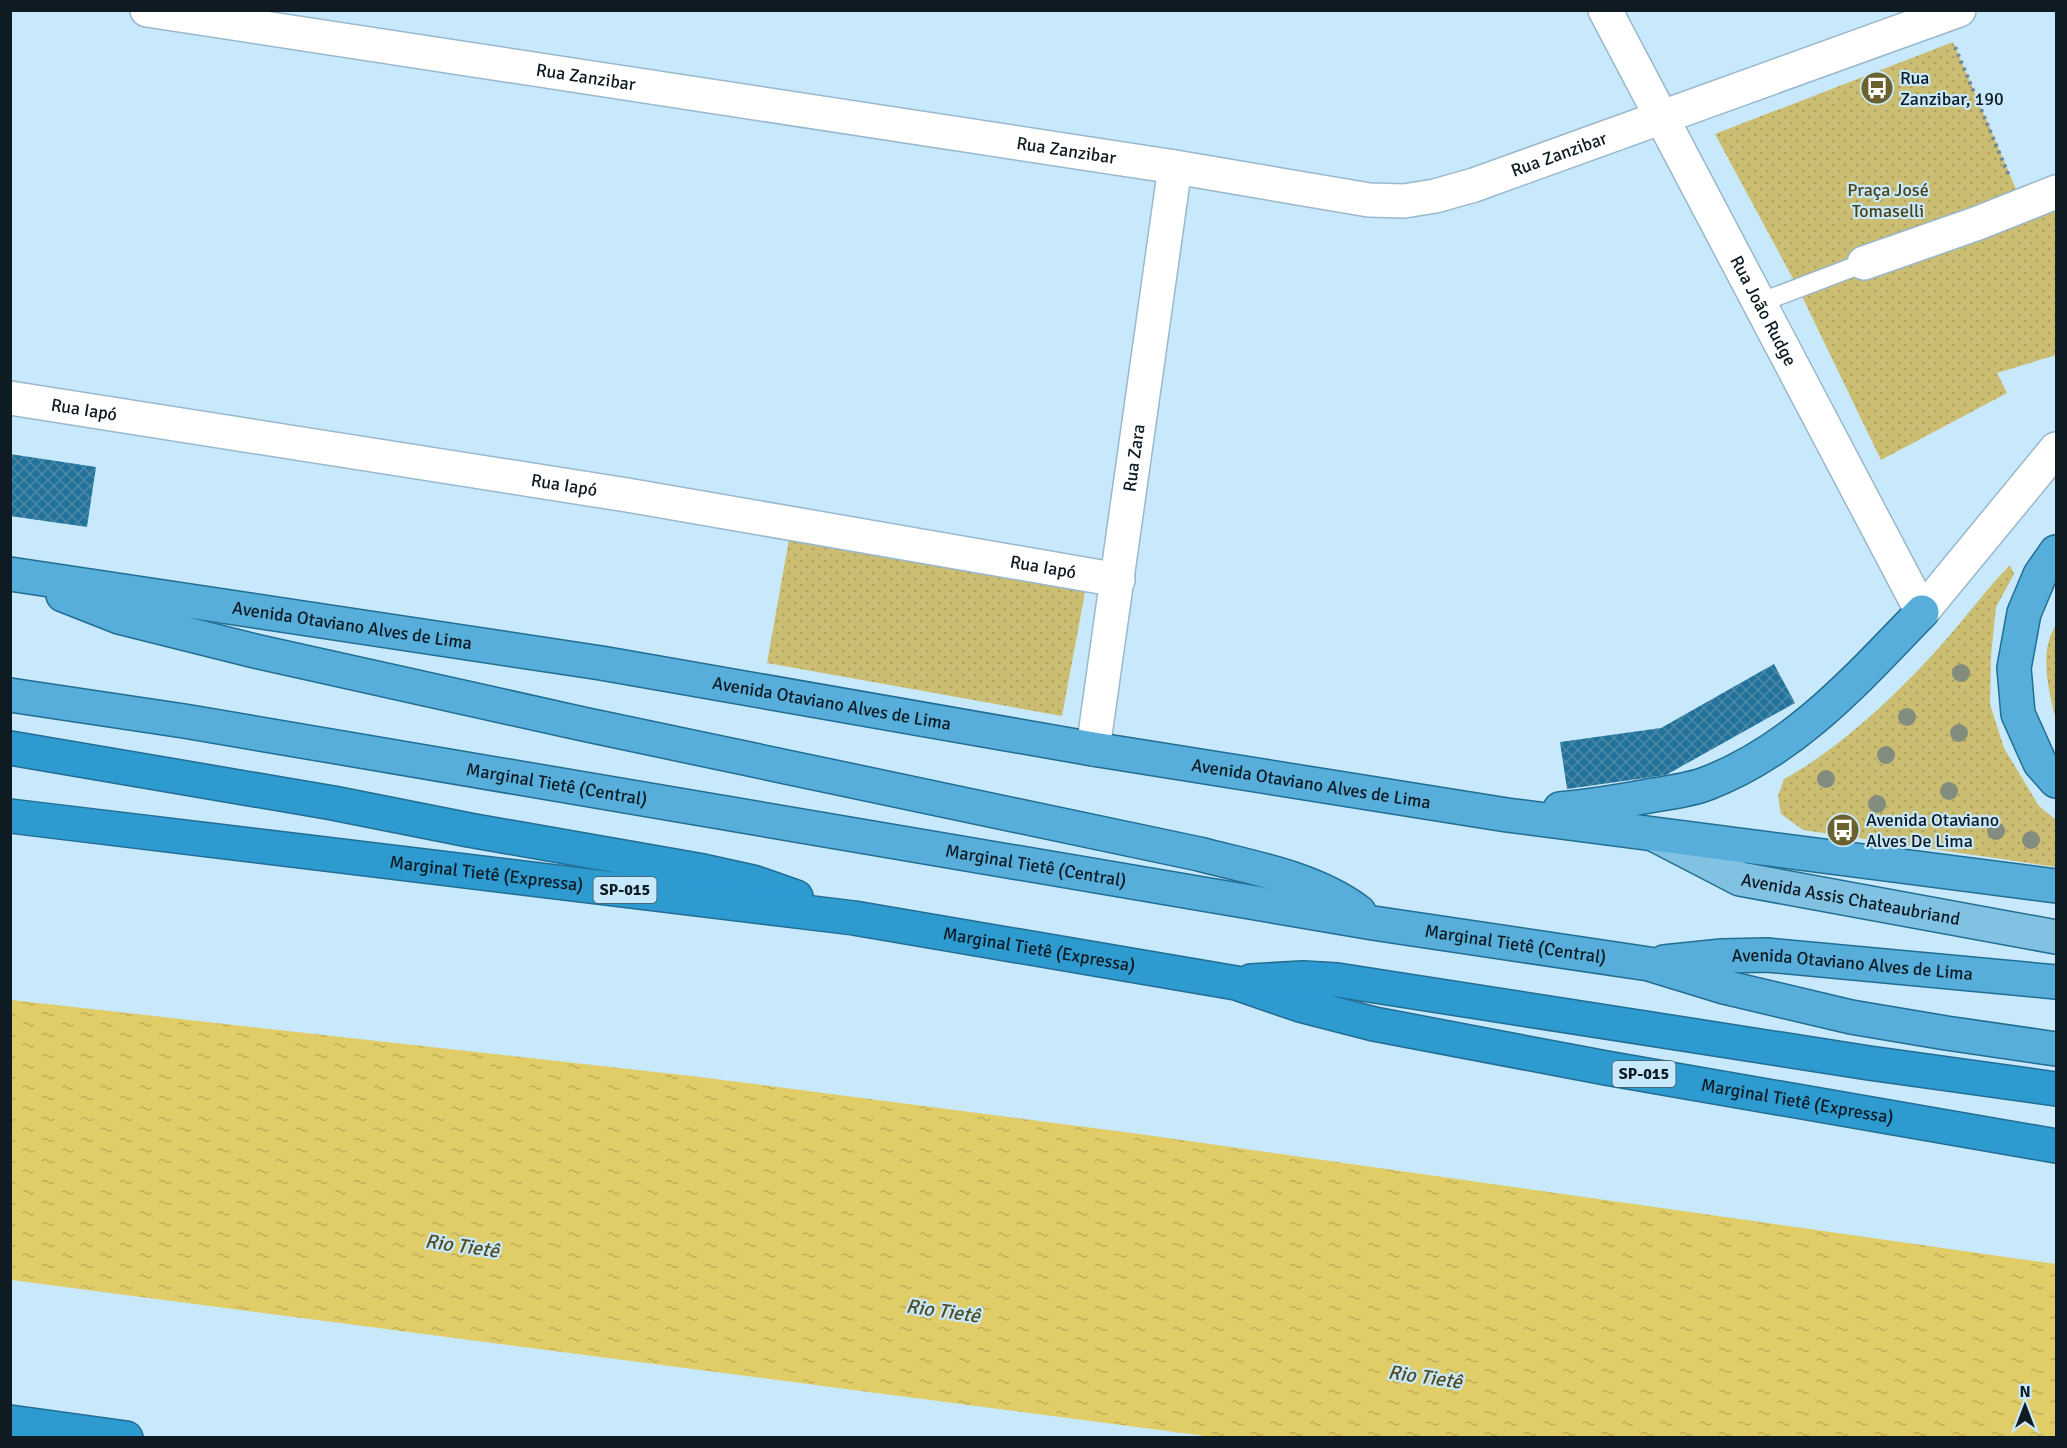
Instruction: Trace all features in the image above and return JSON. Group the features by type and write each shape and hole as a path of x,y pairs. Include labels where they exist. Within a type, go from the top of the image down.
{"highway":[{"path":"2056,552 2040,575 2024,614 2014,668 2018,714 2040,763 2056,781"},
{"path":"10,574 119,617 182,633 583,724 1188,852 1264,871 1316,888 1346,903 1373,923"},
{"name":"Avenida Otaviano Alves de Lima","path":"10,574 601,663 1093,749 1507,815 2056,886"},
{"path":"1507,815 1600,805 1669,793 1706,784 1750,764 1792,737 1838,699 1922,612"},
{"name":"Marginal Tietê (Central)","path":"10,695 184,721 1373,923 1649,964 1724,987 1851,1017 2056,1049"},
{"path":"10,748 333,803 469,830 703,871 753,882 854,918"},
{"name":"Marginal Tietê (Expressa)","path":"10,816 854,918 1236,982 1300,1005 1374,1024 1606,1068 2056,1146"},
{"name":"Avenida Otaviano Alves de Lima","path":"1649,964 1722,956 1767,955 2056,982"},
{"name":"SP-015","path":"1236,982 1303,978 1337,980 1857,1061 2056,1089"},
{"path":"10,1422 126,1437"}],"main road":[{"name":"Avenida Assis Chateaubriand","path":"1655,834 1740,879 2056,937"}],"street":[{"name":"Rua Zanzibar","path":"147,10 1175,167 1369,200 1404,201 1435,196 1474,184 1959,10"},
{"name":"Rua João Rudge","path":"1605,10 1922,612"},
{"name":"Rua Zara","path":"1093,749 1175,167"},
{"path":"1864,263 1978,223 2056,192"},
{"name":"Rua Iapó","path":"10,398 616,494 1118,580"},
{"path":"1922,612 2056,449"}],"lane":[{"path":"1759,303 1864,263"}],"path":[{"path":"1953,42 2010,178"}],"green space":[{"name":"Praça José Tomaselli","path":"1953,42 2028,217 2056,210 2056,355 1997,373 2007,393 1881,460 1798,288 1715,134"},
{"path":"790,534 1086,587 1062,716 767,663"},
{"path":"2010,565 2014,574 1996,607 1991,656 1990,704 2004,748 2039,806 2056,820 2056,867 1803,830 1781,814 1778,796 1784,779 1828,750 1873,714 1933,654"},
{"path":"2056,625 2056,721 2048,684 2046,660 2047,647"}],"water":[{"name":"Rio Tietê","path":"11,1000 700,1077 1132,1133 2056,1264 2056,1437 1213,1437 11,1280"}],"building":[{"path":"10,454 96,467 87,527 10,516"},
{"path":"1774,664 1795,703 1666,775 1567,789 1560,742 1661,728"}],"place":[{"name":"Rua Zanzibar, 190","path":"1877,88"},
{"name":"Avenida Otaviano Alves De Lima","path":"1843,830"}]}
